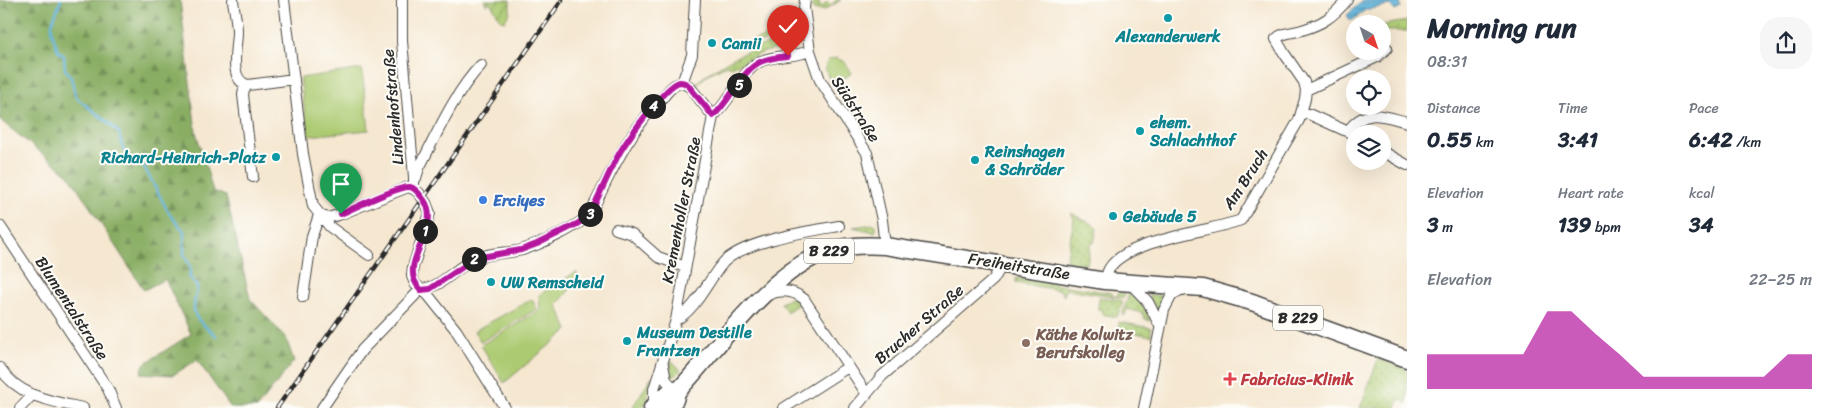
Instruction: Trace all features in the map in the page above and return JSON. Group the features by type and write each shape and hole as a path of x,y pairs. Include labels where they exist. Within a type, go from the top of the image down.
{"main road":[{"name":"Freiheitstraße","path":"657,407 675,400 677,392 760,299 793,270 827,252 856,246 885,246 1105,281 1187,286 1229,294 1407,359"}],"street":[{"path":"233,0 237,32 234,54 239,80 243,84 248,85 294,79"},
{"path":"284,0 313,206 330,227 369,255"},
{"name":"Lindenhofstraße","path":"402,0 402,40 414,189"},
{"path":"322,408 362,350 421,290 436,286 466,263 476,258 521,250 586,218 591,212 620,152 637,126 673,86 682,82 692,55 695,0"},
{"name":"Südstraße","path":"805,0 804,8 810,51 820,80 867,152 880,210 885,246"},
{"path":"1346,0 1327,20 1302,30 1279,36 1276,39 1302,78 1306,90 1369,60"},
{"path":"713,116 724,107 746,74 756,65 772,59 810,51"},
{"name":"Lindenhofstraße","path":"414,189 419,168 470,76 481,65"},
{"name":"Kremenholler Straße","path":"657,407 654,389 676,320 713,116 689,86 682,82"},
{"path":"248,85 242,95 254,176"},
{"name":"Am Bruch","path":"1105,281 1109,269 1120,258 1141,246 1240,220 1299,120 1306,90"},
{"path":"1302,111 1346,131"},
{"path":"1353,125 1361,118 1371,114 1407,122"},
{"path":"1391,156 1407,165"},
{"path":"319,214 328,218 396,191 408,187 414,189 426,203 430,213 413,267 412,276 415,284 428,295 456,330 505,408"},
{"path":"304,296 312,236 319,214"},
{"name":"Blumentalstraße","path":"0,226 108,389 116,408"},
{"path":"676,320 685,315 722,264 732,255 791,234 839,226"},
{"path":"616,229 632,234 658,257 685,268"},
{"name":"Brucher Straße","path":"855,408 882,376 993,280 998,272 1000,263"},
{"path":"1130,282 1148,302 1160,326"},
{"path":"1144,408 1160,326 1168,301 1177,291 1187,286"},
{"path":"760,299 773,293 796,292 804,300 866,393"},
{"path":"663,364 666,380 677,392"},
{"path":"784,408 848,367"},
{"path":"0,368 12,383 32,395 83,408"},
{"path":"20,408 32,395"}],"green space":[{"path":"0,0 180,0 196,132 213,191 226,196 250,299 286,338 294,361 257,408 231,408 197,360 173,375 141,373 144,364 191,334 165,279 144,290 69,175 0,120"},
{"path":"484,0 510,0 510,12 505,21 501,20 489,1 487,6"},
{"path":"813,0 820,0 818,4 823,7 827,2 832,5 836,0 841,0 825,10 813,10"},
{"path":"801,21 803,31 751,45 754,40"},
{"path":"1407,21 1407,31 1391,31 1391,24"},
{"path":"803,35 799,45 764,52 732,67 726,65 707,75 697,85 696,83 708,74 720,66 746,52 760,46"},
{"path":"836,58 845,62 852,73 839,82 836,79 830,82 825,68 828,60"},
{"path":"362,69 369,130 308,136 300,78"},
{"path":"1071,213 1097,227 1094,243 1091,243 1087,264 1066,262 1074,219"},
{"path":"876,225 876,231 874,232 853,227"},
{"path":"576,272 579,278 557,305 568,330 504,383 481,345 540,310 539,295"},
{"path":"1016,278 1112,293 1112,296 1118,296 1118,293 1125,293 1124,298 1066,289 1064,296 1060,290 1016,283"},
{"path":"1129,294 1137,299 1150,321 1145,319 1142,313 1127,309 1125,315 1122,315"},
{"path":"1148,295 1166,296 1162,303 1160,315"},
{"path":"1099,297 1121,300 1123,302 1117,317 1102,314 1103,310 1098,309"},
{"path":"794,298 800,303 787,312 781,303"},
{"path":"532,299 537,309 481,342 474,331"},
{"path":"1119,322 1151,328 1151,336 1119,330"},
{"path":"1378,359 1407,369 1407,403 1399,399 1396,408 1360,408"},
{"path":"671,360 681,370 674,377 670,368"},
{"path":"652,376 646,404 641,408 632,408"}],"water":[{"path":"1363,0 1400,0 1401,8 1395,11 1390,5 1365,10 1359,15 1347,15"}],"waterway":[{"path":"61,0 52,23 52,32 58,51 64,56 65,69 71,77 75,95 119,133 123,149 131,159 141,161 170,215 184,231 184,254 191,269 189,276 197,287 194,312 198,320 216,336"}],"railway":[{"path":"277,408 562,0"}],"place":[{"name":"Alexanderwerk","path":"1168,18"},
{"name":"Camii","path":"712,43"},
{"name":"ehem. Schlachthof","path":"1140,131"},
{"name":"Richard-Heinrich-Platz","path":"276,157"},
{"name":"Reinshagen & Schröder","path":"975,160"},
{"name":"Erciyes","path":"483,200"},
{"name":"Gebäude 5","path":"1113,216"},
{"name":"UW Remscheid","path":"491,282"},
{"name":"Museum Destille Frantzen","path":"627,341"},
{"name":"Käthe Kolwitz Berufskolleg","path":"1026,343"},
{"name":"Fabricius-Klinik","path":"1230,379"}],"route":[{"path":"341,214 408,187 419,193 430,213 413,267 412,276 415,284 421,290 430,289 476,258 521,250 558,234 586,218 591,212 620,152 637,126 654,105 679,82 687,84 713,116 724,107 746,74 756,65 762,61 788,56"}]}
